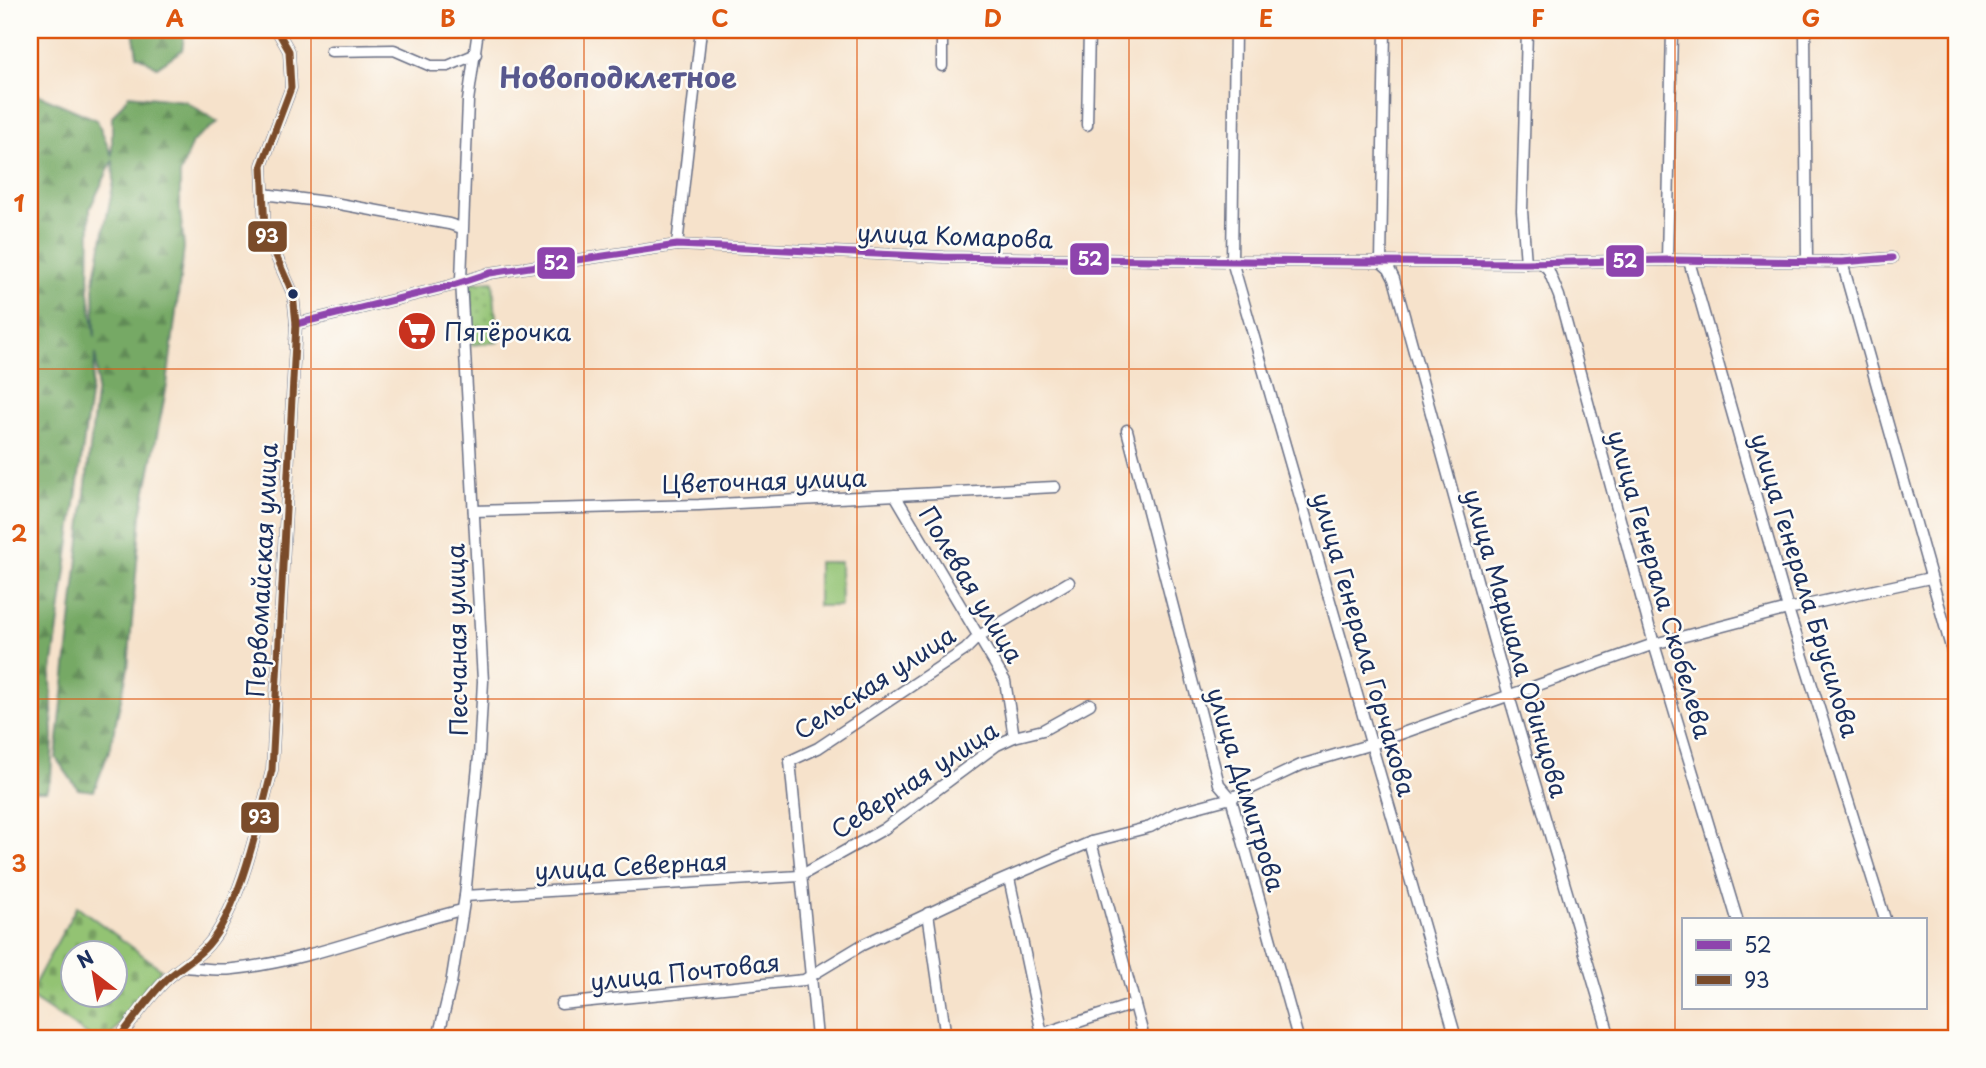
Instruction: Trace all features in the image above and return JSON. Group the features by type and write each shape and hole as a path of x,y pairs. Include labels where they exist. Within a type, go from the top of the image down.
{"street":[{"name":"Первомайская улица","path":"119,1038 166,980 208,945 226,919 254,839 272,770 296,324 293,294 265,231 262,165 291,88 289,51 277,30"},
{"name":"Песчаная улица","path":"438,1038 452,984 465,895 479,756 483,681 461,281 468,101 478,30"},
{"path":"677,245 701,30"},
{"path":"942,30 942,66"},
{"path":"1087,125 1089,30"},
{"path":"1232,261 1235,30"},
{"path":"1381,262 1385,30"},
{"path":"1526,263 1522,211 1527,30"},
{"path":"1667,260 1672,30"},
{"path":"1805,30 1807,261"},
{"path":"331,51 394,50 431,66 448,66 476,54"},
{"path":"263,194 334,203 462,228"},
{"name":"улица Комарова","path":"461,281 490,273 677,245 944,257 1232,261 1842,262 1892,258"},
{"name":"улица Генерала Горчакова","path":"1232,261 1456,1038"},
{"name":"улица Генерала Брусилова","path":"1689,261 1788,609 1885,918"},
{"name":"улица Маршала Одинцова","path":"1381,262 1389,269 1394,279 1509,696 1609,1038"},
{"path":"1842,262 1956,665"},
{"name":"улица Генерала Скобелева","path":"1541,263 1548,269 1559,296 1654,644 1737,918"},
{"path":"296,324 461,281"},
{"name":"улица Димитрова","path":"1127,430 1219,784 1231,797 1298,1038"},
{"name":"Цветочная улица","path":"474,511 699,505 1055,487"},
{"name":"Полевая улица","path":"895,495 1008,687 1014,737"},
{"path":"811,977 862,945 928,912 1091,842 1150,827 1178,812 1231,797 1301,765 1372,744 1654,644 1788,609 1930,578"},
{"name":"Сельская улица","path":"800,876 790,761 829,740 965,650 979,636 1069,582"},
{"name":"Северная улица","path":"800,876 884,829 997,745 1014,737 1043,730 1090,704"},
{"path":"1091,842 1144,1038"},
{"path":"800,876 817,1038"},
{"name":"улица Северная","path":"465,895 800,876"},
{"path":"1009,878 1042,1034"},
{"path":"184,967 234,969 275,961 363,941 406,925 462,910"},
{"path":"928,912 946,1038"},
{"name":"улица Почтовая","path":"561,1004 697,993 811,977"},
{"path":"1029,1038 1134,1004"}],"green space":[{"path":"133,30 185,30 182,50 157,67 137,55"},
{"path":"30,91 97,120 112,156 112,117 129,95 185,101 218,122 192,142 180,175 184,247 167,385 141,515 128,668 110,748 94,791 78,789 56,758 97,385 96,353 51,678 51,778 46,791 30,791","holes":["113,160 114,181 94,281 95,337 89,292 90,208"]},
{"path":"493,281 498,342 471,345 466,283"},
{"path":"818,562 840,562 841,606 818,606"},
{"path":"77,906 121,939 60,939 60,1009 130,1009 130,946 161,969 109,1038 92,1038 30,997 30,992"}],"transit line":[{"name":"93","path":"119,1038 171,975 203,950 220,929 247,862 272,770 296,324 293,294 265,231 262,165 291,88 289,51 277,30"},
{"name":"52","path":"296,324 450,286 490,273 677,245 944,257 1232,261 1842,262 1892,258"}],"place":[{"name":"Пятёрочка","path":"417,331"}],"district":[{"name":"Новоподклетное","path":"618,76"}]}
